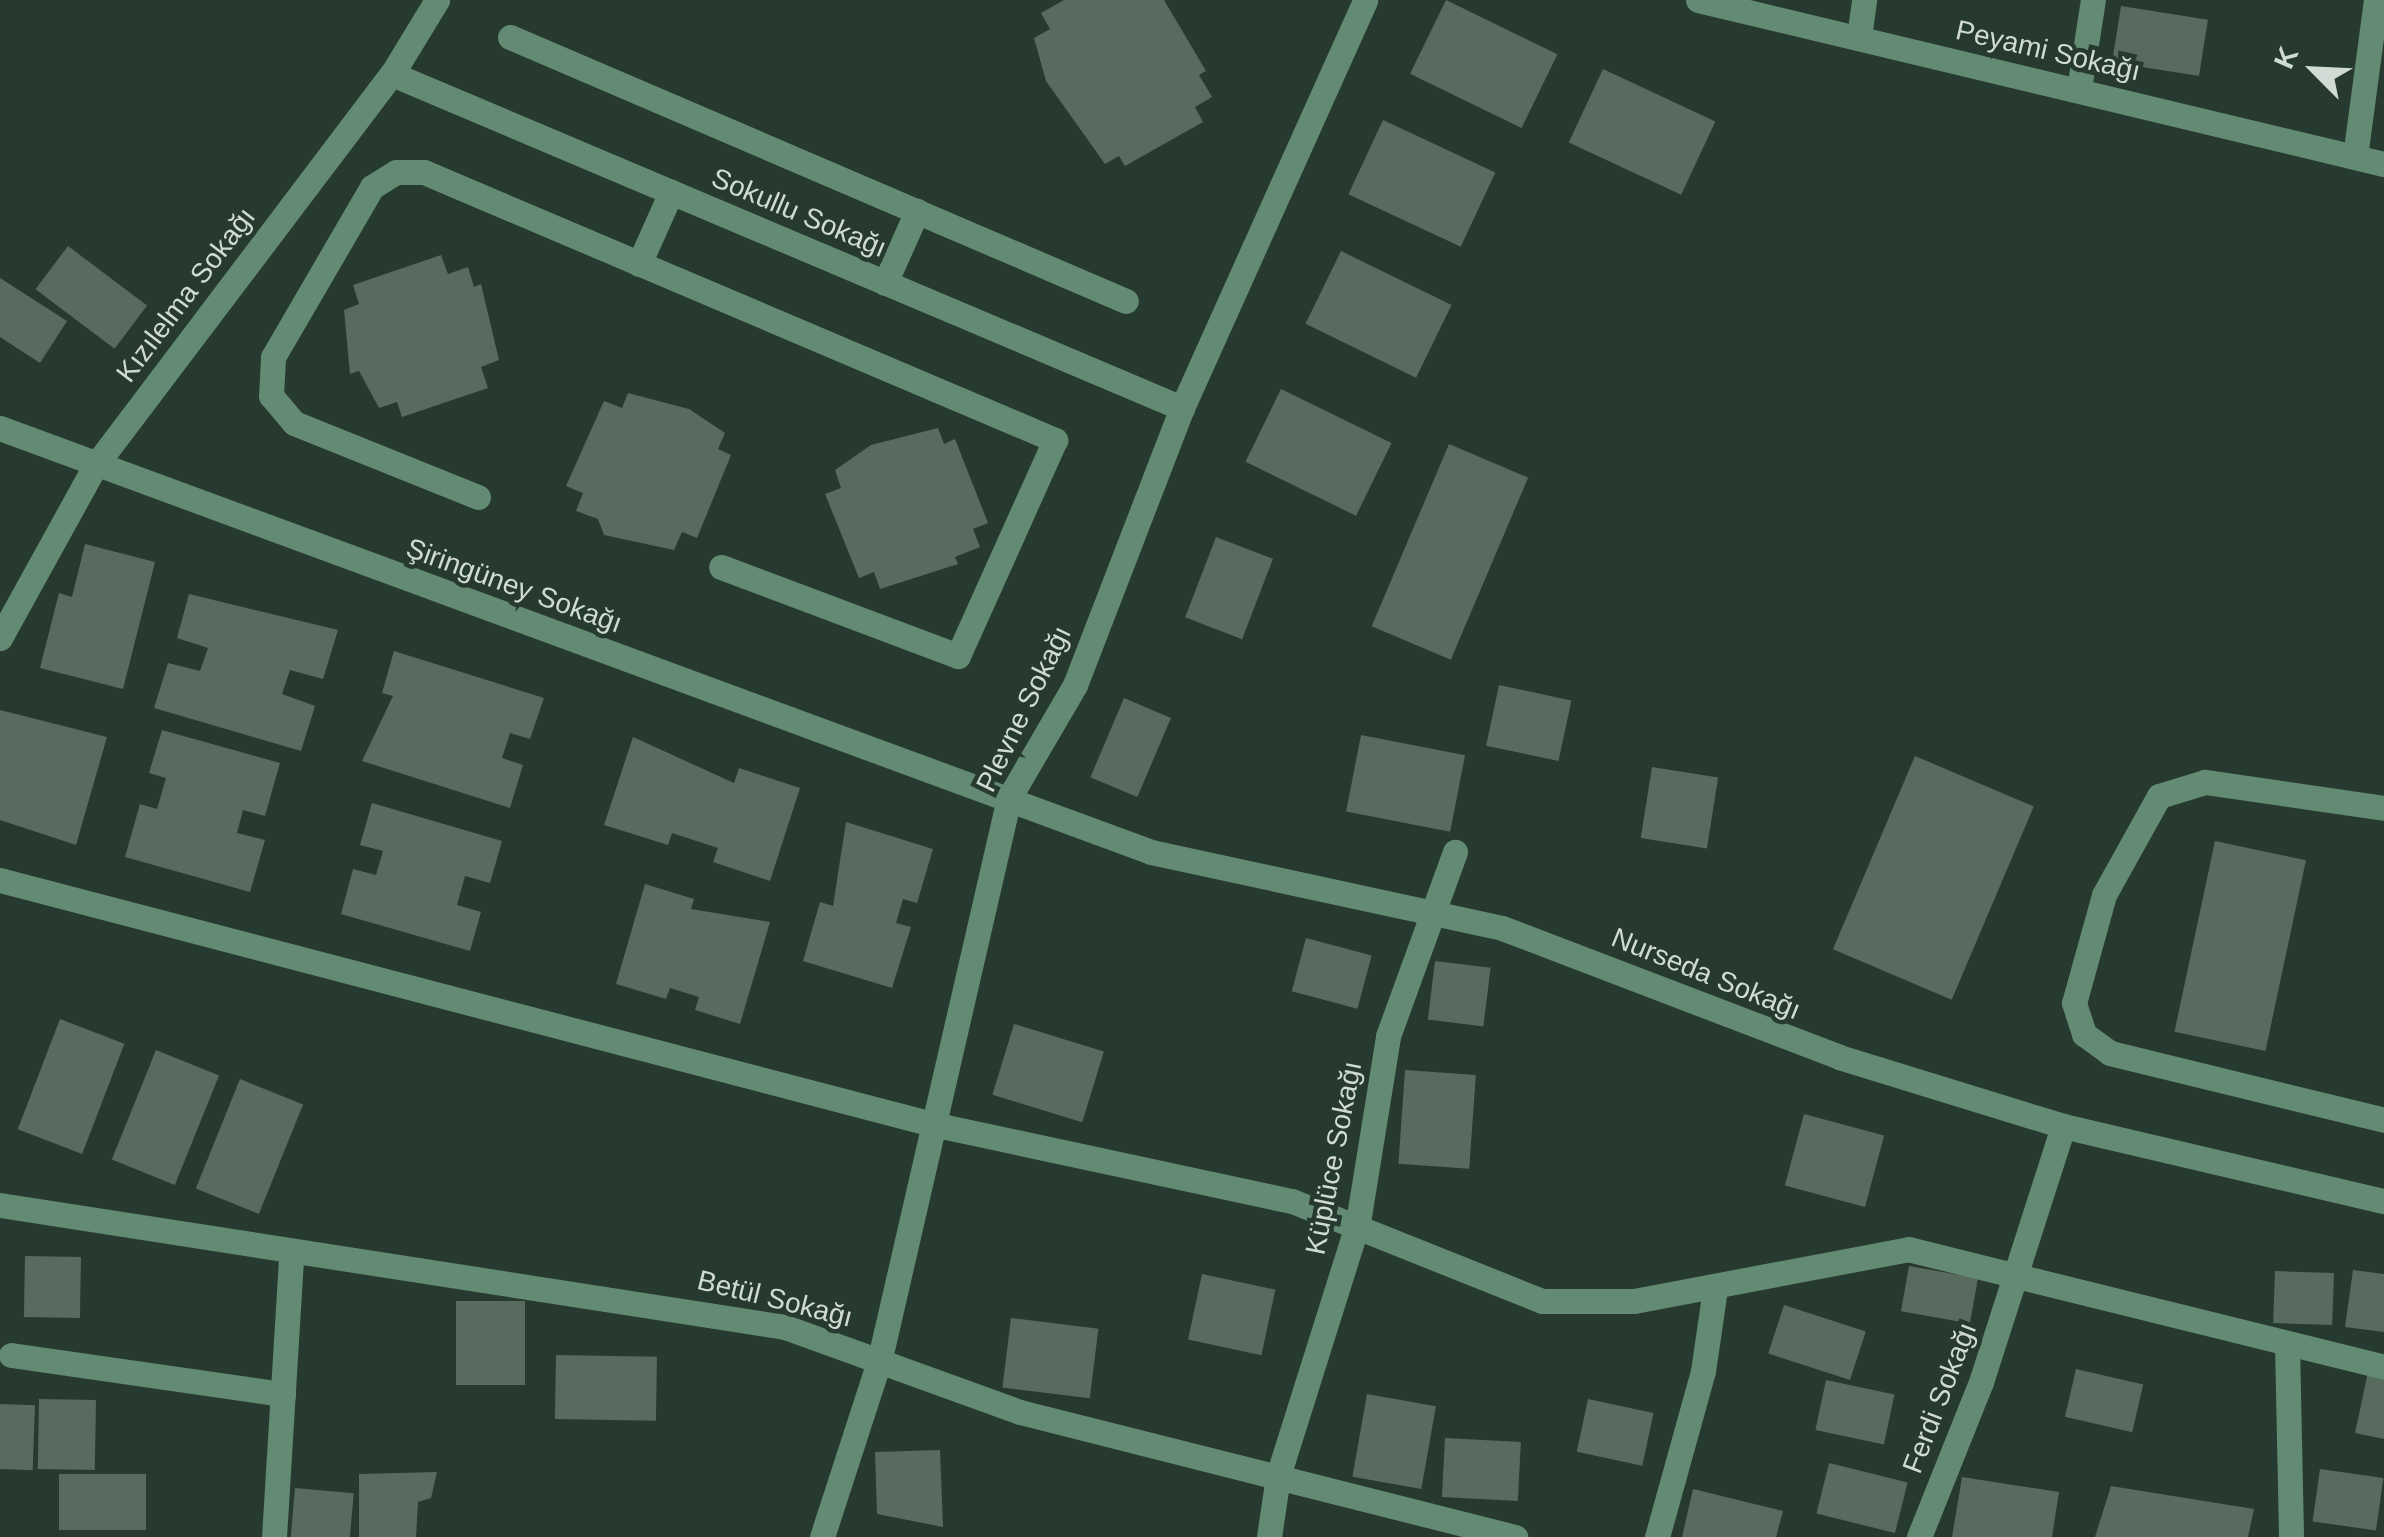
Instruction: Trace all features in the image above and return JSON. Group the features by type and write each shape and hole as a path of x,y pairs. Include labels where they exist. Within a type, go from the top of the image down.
{"street":[{"name":"Kızılelma Sokağı","path":"0,638 95,466 392,74 437,0"},
{"name":"Plevne Sokağı","path":"822,1537 880,1358 1009,798 1075,685 1182,408 1366,0"},
{"name":"Peyami Sokağı","path":"1698,0 2384,164"},
{"path":"1859,38 1864,0"},
{"path":"2078,88 2094,0"},
{"path":"2355,157 2376,0"},
{"path":"510,36 1126,301"},
{"name":"Sokullu Sokağı","path":"392,74 1182,408"},
{"path":"478,498 294,423 271,396 273,357 372,188 396,172 424,172 1055,440 958,656 721,567"},
{"path":"639,264 671,192"},
{"path":"886,282 917,211"},
{"name":"Şiringüney Sokağı","path":"0,428 1009,798"},
{"path":"2384,808 2206,782 2159,796 2104,895 2074,1003 2084,1034 2110,1053 2384,1120"},
{"name":"Nurseda Sokağı","path":"1009,798 1168,857 1558,946 1839,1058 2063,1126 2384,1201"},
{"name":"Küplüce Sokağı","path":"1269,1537 1278,1476 1358,1222 1388,1036 1455,852"},
{"path":"0,880 932,1124 1358,1222 1542,1301 1589,1306 1714,1289 1908,1249 1992,1265 2016,1282 2384,1367"},
{"name":"Ferdi Sokağı","path":"1919,1537 2016,1282 2063,1126"},
{"name":"Betül Sokağı","path":"0,1205 291,1256 684,1306 880,1358 1004,1407 1515,1537"},
{"path":"274,1537 291,1256"},
{"path":"1656,1537 1702,1372 1714,1289"},
{"path":"2287,1344 2291,1537"},
{"path":"11,1355 283,1394"}],"building":[{"path":"1064,0 1164,0 1206,71 1199,75 1212,97 1195,107 1203,122 1125,166 1119,156 1105,164 1046,81 1034,38 1050,29 1041,13"},
{"path":"1446,0 1557,54 1522,128 1410,74"},
{"path":"2121,6 2208,20 2199,76 2112,62"},
{"path":"1603,69 1715,121 1681,195 1569,142"},
{"path":"1383,120 1495,172 1461,247 1348,194"},
{"path":"68,246 147,306 115,349 36,289"},
{"path":"1341,251 1452,305 1416,378 1305,324"},
{"path":"441,255 448,274 468,267 474,287 481,284 499,360 481,367 488,388 402,417 397,402 379,408 359,371 350,374 344,310 359,304 353,285"},
{"path":"0,278 67,321 40,363 0,337"},
{"path":"1281,389 1392,443 1356,516 1245,462"},
{"path":"628,393 689,409 725,433 718,449 731,455 697,538 682,532 674,550 604,535 598,519 576,511 583,493 566,486 604,401 622,408"},
{"path":"938,428 944,444 955,439 988,523 973,529 980,547 955,557 958,564 880,589 874,572 859,578 825,494 841,488 835,470 871,445"},
{"path":"1449,444 1528,478 1451,660 1372,626"},
{"path":"1216,537 1273,559 1242,639 1185,617"},
{"path":"85,544 155,562 123,689 40,668 59,593 72,597"},
{"path":"189,594 338,630 323,679 290,670 282,694 315,706 301,751 154,708 168,663 200,671 208,648 177,638"},
{"path":"394,651 544,698 530,739 510,733 502,758 523,765 510,808 362,761 393,696 382,693"},
{"path":"1499,685 1571,700 1558,761 1486,746"},
{"path":"1124,698 1171,718 1137,797 1090,777"},
{"path":"0,710 107,737 76,845 0,820"},
{"path":"162,730 280,763 265,816 243,810 237,833 265,840 250,892 125,857 140,804 157,809 166,778 149,773"},
{"path":"1361,735 1465,755 1450,832 1346,812"},
{"path":"633,737 734,783 739,768 800,788 770,881 713,862 718,848 672,833 668,845 604,825"},
{"path":"1915,756 2034,806 1952,1000 1833,949"},
{"path":"1652,767 1718,777 1707,849 1641,838"},
{"path":"372,803 502,841 490,883 465,876 457,905 481,912 470,951 341,914 353,869 376,875 383,851 360,845"},
{"path":"846,822 933,849 917,903 903,899 896,923 911,927 892,988 803,961 820,902 833,906"},
{"path":"2215,841 2306,860 2265,1051 2174,1032"},
{"path":"645,884 694,899 691,909 770,922 740,1024 695,1010 699,997 670,988 666,999 616,984"},
{"path":"1306,938 1372,956 1357,1009 1292,991"},
{"path":"1435,961 1491,968 1483,1026 1428,1020"},
{"path":"60,1019 124,1044 82,1154 18,1129"},
{"path":"1014,1024 1104,1051 1082,1122 992,1095"},
{"path":"156,1050 219,1075 175,1185 112,1159"},
{"path":"1405,1070 1476,1075 1469,1169 1398,1164"},
{"path":"240,1079 303,1104 259,1214 196,1188"},
{"path":"1804,1114 1884,1135 1865,1207 1785,1185"},
{"path":"25,1256 81,1257 80,1318 24,1317"},
{"path":"1909,1266 1978,1278 1970,1323 1901,1311"},
{"path":"2353,1270 2384,1274 2384,1332 2345,1327"},
{"path":"2275,1271 2334,1273 2332,1325 2273,1323"},
{"path":"1202,1274 1275,1290 1261,1355 1188,1340"},
{"path":"456,1301 525,1301 525,1385 456,1385"},
{"path":"1784,1305 1866,1332 1850,1380 1768,1354"},
{"path":"1011,1318 1098,1329 1090,1398 1002,1387"},
{"path":"556,1355 657,1357 656,1421 555,1419"},
{"path":"2369,1367 2384,1370 2384,1439 2355,1433"},
{"path":"2076,1369 2143,1385 2132,1432 2065,1417"},
{"path":"1826,1380 1894,1395 1884,1444 1815,1430"},
{"path":"1367,1394 1436,1406 1421,1489 1352,1477"},
{"path":"39,1399 96,1400 95,1470 38,1469"},
{"path":"1588,1399 1654,1413 1642,1466 1577,1452"},
{"path":"0,1404 35,1405 33,1470 0,1469"},
{"path":"1445,1438 1521,1442 1518,1501 1442,1497"},
{"path":"940,1450 943,1527 877,1514 875,1452"},
{"path":"1829,1463 1908,1483 1895,1533 1816,1513"},
{"path":"2320,1469 2383,1478 2376,1530 2313,1521"},
{"path":"437,1472 431,1498 418,1502 416,1537 359,1537 359,1474"},
{"path":"59,1474 146,1474 146,1530 59,1530"},
{"path":"1962,1477 2059,1492 2052,1537 1952,1537"},
{"path":"2111,1486 2254,1509 2248,1537 2095,1537"},
{"path":"295,1488 354,1493 350,1537 291,1537"},
{"path":"1693,1489 1783,1511 1776,1537 1682,1537"}]}
